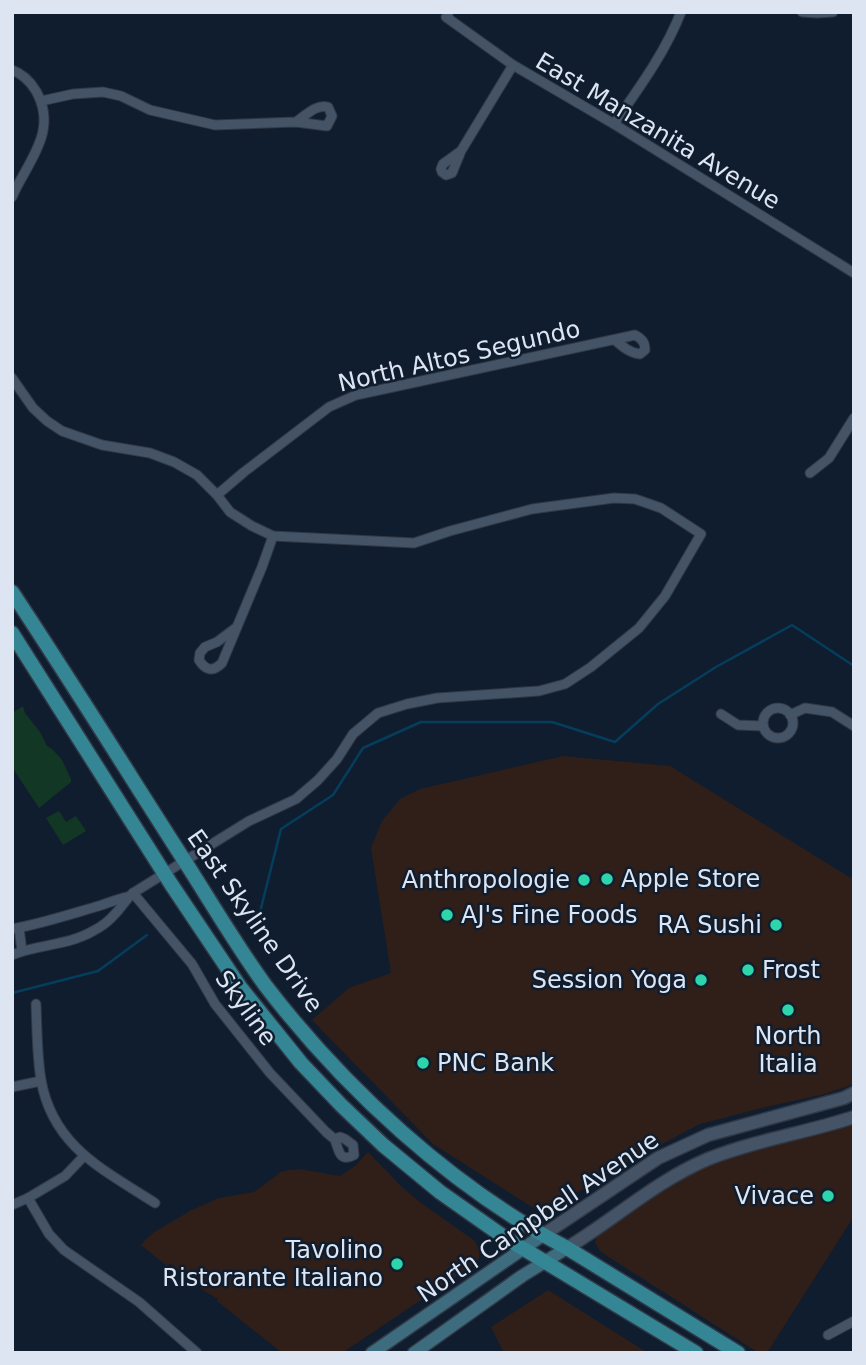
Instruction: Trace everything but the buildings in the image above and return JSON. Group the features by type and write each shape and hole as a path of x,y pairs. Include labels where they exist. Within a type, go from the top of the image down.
{"main road":[{"name":"East Skyline Drive","path":"12,592 265,984 345,1077 408,1137 470,1186 543,1235 738,1353"},
{"path":"13,634 26,632 32,635 74,700 97,724"},
{"name":"East Skyline Drive","path":"13,634 197,923 240,987 301,1063 341,1105 417,1174 523,1249 696,1353"},
{"path":"197,923 223,951 289,1035 302,1042 315,1044"},
{"name":"North Campbell Avenue","path":"372,1353 543,1235"},
{"name":"North Campbell Avenue","path":"414,1353 567,1248"}],"street":[{"path":"614,124 651,72 681,12"},
{"path":"802,12 833,12"},
{"name":"East Manzanita Avenue","path":"447,14 513,65 614,124 854,273"},
{"path":"461,151 513,65"},
{"path":"12,70 31,83 41,101 44,121 35,158 12,197"},
{"path":"41,101 73,94 103,92 121,96 149,110 215,125 296,122"},
{"name":"North Altos Segundo","path":"217,495 244,471 329,407 356,395 615,340"},
{"path":"12,378 33,408 62,431 102,445 150,453 174,462 197,475 230,512 273,536 414,543 532,509 614,498 635,499 661,508 701,534 665,596 639,628 591,667 565,684 538,691 437,698 378,713 353,734 337,759 296,799 249,821 130,895 50,921 15,928 17,953 65,943 87,934 106,923 130,895"},
{"path":"810,473 829,458 854,418"},
{"path":"237,627 217,642 205,647 199,660 203,666 217,669 222,663 237,627 262,567 273,536"},
{"path":"790,715 805,708 832,712 854,726"},
{"path":"772,709 782,709 790,715 793,724 789,733 775,737 767,733 763,726 765,716 772,709"},
{"path":"721,714 738,724 763,726"},
{"name":"Skyline","path":"130,895 192,964 215,1004 270,1073 335,1139"},
{"path":"36,1004 41,1081 65,1137 84,1156 155,1203"},
{"path":"12,1087 41,1081"},
{"name":"North Campbell Avenue","path":"543,1235 658,1158 708,1135 854,1093"},
{"name":"North Campbell Avenue","path":"567,1248 632,1202 675,1175 707,1160 743,1146 854,1117"},
{"path":"12,1205 65,1176 84,1156"},
{"path":"28,1198 48,1234 64,1250 139,1302 197,1353"},
{"path":"828,1335 854,1321"}],"shaded area":[{"path":"563,756 670,766 854,880 854,1084 825,1094 700,1124 617,1168 543,1214 433,1144 312,1020 349,988 391,973 371,848 382,821 400,799 420,789"},
{"path":"854,1121 854,1216 767,1353 759,1353 601,1252 595,1243 599,1231 685,1176 735,1154"},
{"path":"368,1152 421,1203 475,1241 479,1258 476,1263 342,1353 282,1353 217,1301 218,1299 170,1263 167,1266 141,1245 156,1231 190,1211 219,1198 254,1192 281,1172 300,1169 340,1176 355,1166"},
{"path":"548,1290 648,1353 504,1353 491,1327"}],"green space":[{"path":"23,706 47,746 62,760 71,779 71,782 39,808 12,767 12,713"},
{"path":"59,811 66,822 76,816 86,831 63,845 46,818"}],"waterway":[{"path":"246,915 260,912 281,829 333,795 363,748 421,722 552,722 615,742 658,704 716,667 792,625 854,666"},
{"path":"12,993 98,971 147,935"}],"place":[{"name":"Apple Store","path":"607,879"},
{"name":"Anthropologie","path":"584,880"},
{"name":"AJ's Fine Foods","path":"447,915"},
{"name":"RA Sushi","path":"776,925"},
{"name":"Frost","path":"748,970"},
{"name":"Session Yoga","path":"701,980"},
{"name":"North Italia","path":"788,1010"},
{"name":"PNC Bank","path":"423,1063"},
{"name":"Vivace","path":"828,1196"},
{"name":"Tavolino Ristorante Italiano","path":"397,1264"}]}
